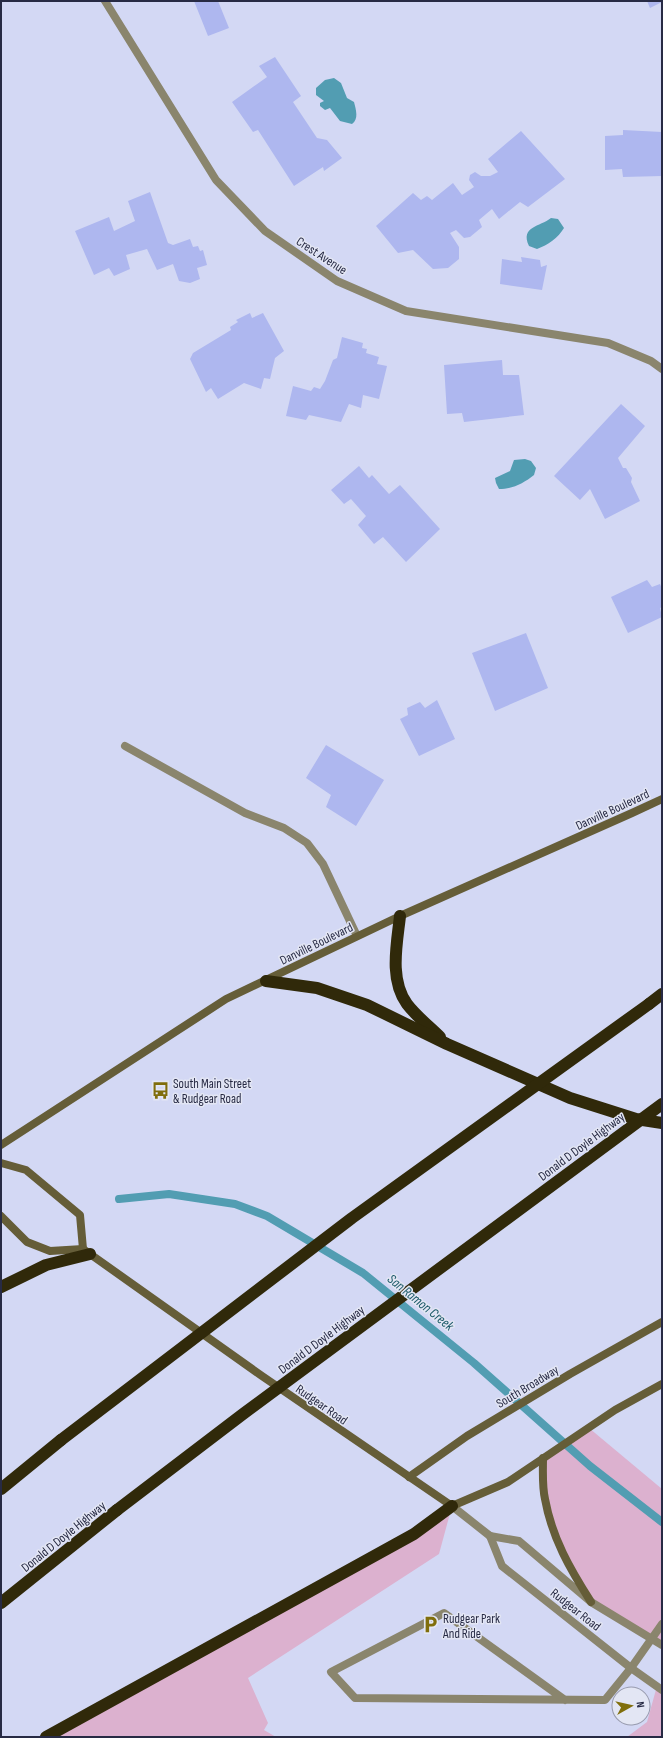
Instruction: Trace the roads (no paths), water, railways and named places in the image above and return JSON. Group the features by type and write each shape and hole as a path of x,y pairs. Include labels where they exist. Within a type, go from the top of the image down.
{"highway":[{"path":"400,916 395,960 398,982 407,1004 447,1044"},
{"path":"266,981 316,988 341,995 367,1005 447,1044 570,1098 636,1119 662,1123"},
{"path":"1,1489 61,1440 352,1218 662,994"},
{"name":"Donald D Doyle Highway","path":"1,1603 117,1510 243,1414 662,1104"},
{"path":"1,1287 46,1265 87,1251"},
{"path":"46,1737 414,1534 452,1506"}],"main road":[{"name":"Danville Boulevard","path":"1,1145 220,1003 400,916 662,799"},
{"path":"1,1164 26,1170 80,1215 87,1251 50,1251 27,1242 1,1216"},
{"name":"Rudgear Road","path":"87,1251 282,1390 452,1506"},
{"name":"South Broadway","path":"409,1477 467,1436 570,1374 662,1322"},
{"path":"452,1506 508,1482 615,1410 662,1384"},
{"path":"543,1458 544,1494 551,1526 570,1570 591,1602"}],"street":[{"name":"Crest Avenue","path":"105,1 216,180 265,231 337,281 406,311 608,343 650,361 662,369"},
{"path":"125,746 245,813 284,828 307,843 323,864 357,936"},
{"name":"Rudgear Road","path":"452,1506 490,1536 519,1541 591,1602 662,1645"},
{"name":"Rudgear Road","path":"490,1536 502,1566 631,1668 662,1690"},
{"path":"565,1700 444,1613 331,1672 355,1698 565,1700 605,1700 631,1668 662,1624"}],"water":[{"path":"334,78 341,83 347,98 354,102 356,120 352,124 340,121 330,108 325,110 320,106 320,103 324,101 316,95 316,88 325,80"},
{"path":"551,218 558,219 564,228 562,232 552,241 537,249 529,246 527,234 529,231"},
{"path":"525,459 531,461 536,468 534,475 518,485 499,489 495,478 510,471 514,460"}],"waterway":[{"name":"San Ramon Creek","path":"119,1199 169,1194 235,1204 267,1216 363,1273 474,1363 590,1466 662,1522"}],"place":[{"name":"South Main Street & Rudgear Road","path":"160,1090"},
{"name":"Rudgear Park And Ride","path":"430,1625"}]}
